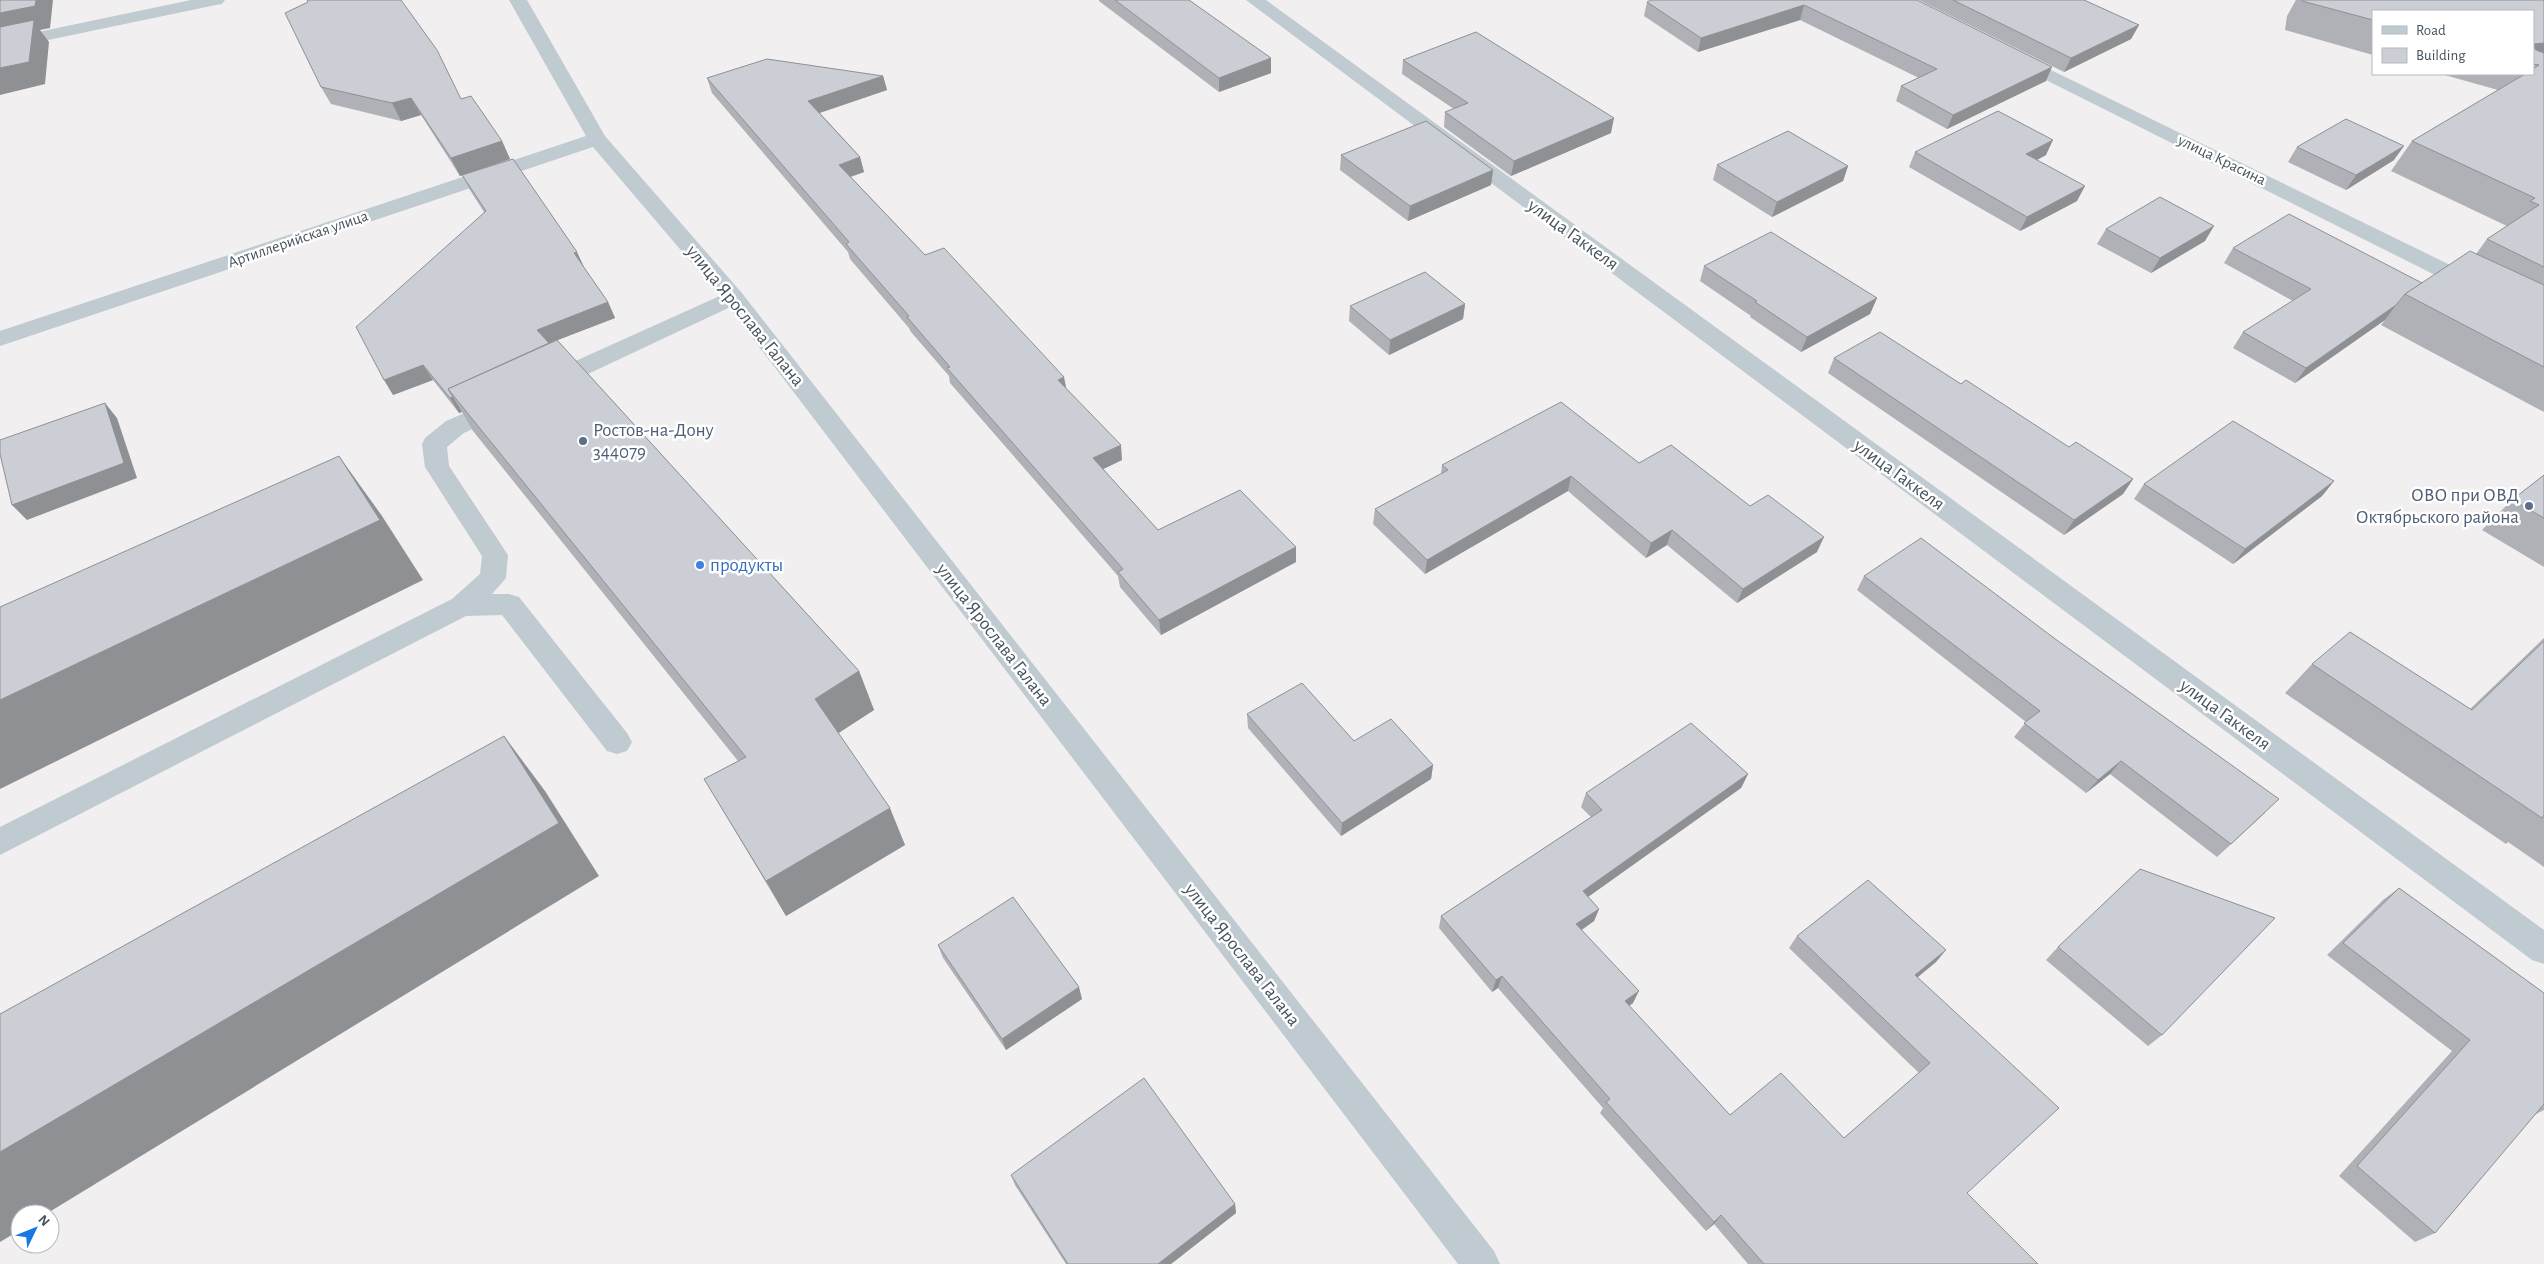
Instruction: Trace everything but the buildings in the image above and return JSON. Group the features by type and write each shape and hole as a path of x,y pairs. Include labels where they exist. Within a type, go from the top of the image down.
{"street":[{"path":"0,45 216,0"},
{"name":"улица Ярослава Галана","path":"518,0 597,139 733,297 1481,1264"},
{"name":"улица Гаккеля","path":"1255,0 2544,949"},
{"name":"улица Красина","path":"1999,49 2490,294"},
{"name":"Артиллерийская улица","path":"0,339 597,139"},
{"path":"0,842 462,606 493,578 495,555 437,467 434,444 455,427 733,297"},
{"path":"462,606 509,604 616,742"}],"place":[{"name":"Ростов-на-Дону 344079","path":"583,441"},
{"name":"ОВО при ОВД Октябрьского района","path":"2529,506"},
{"name":"продукты","path":"700,565"}]}
